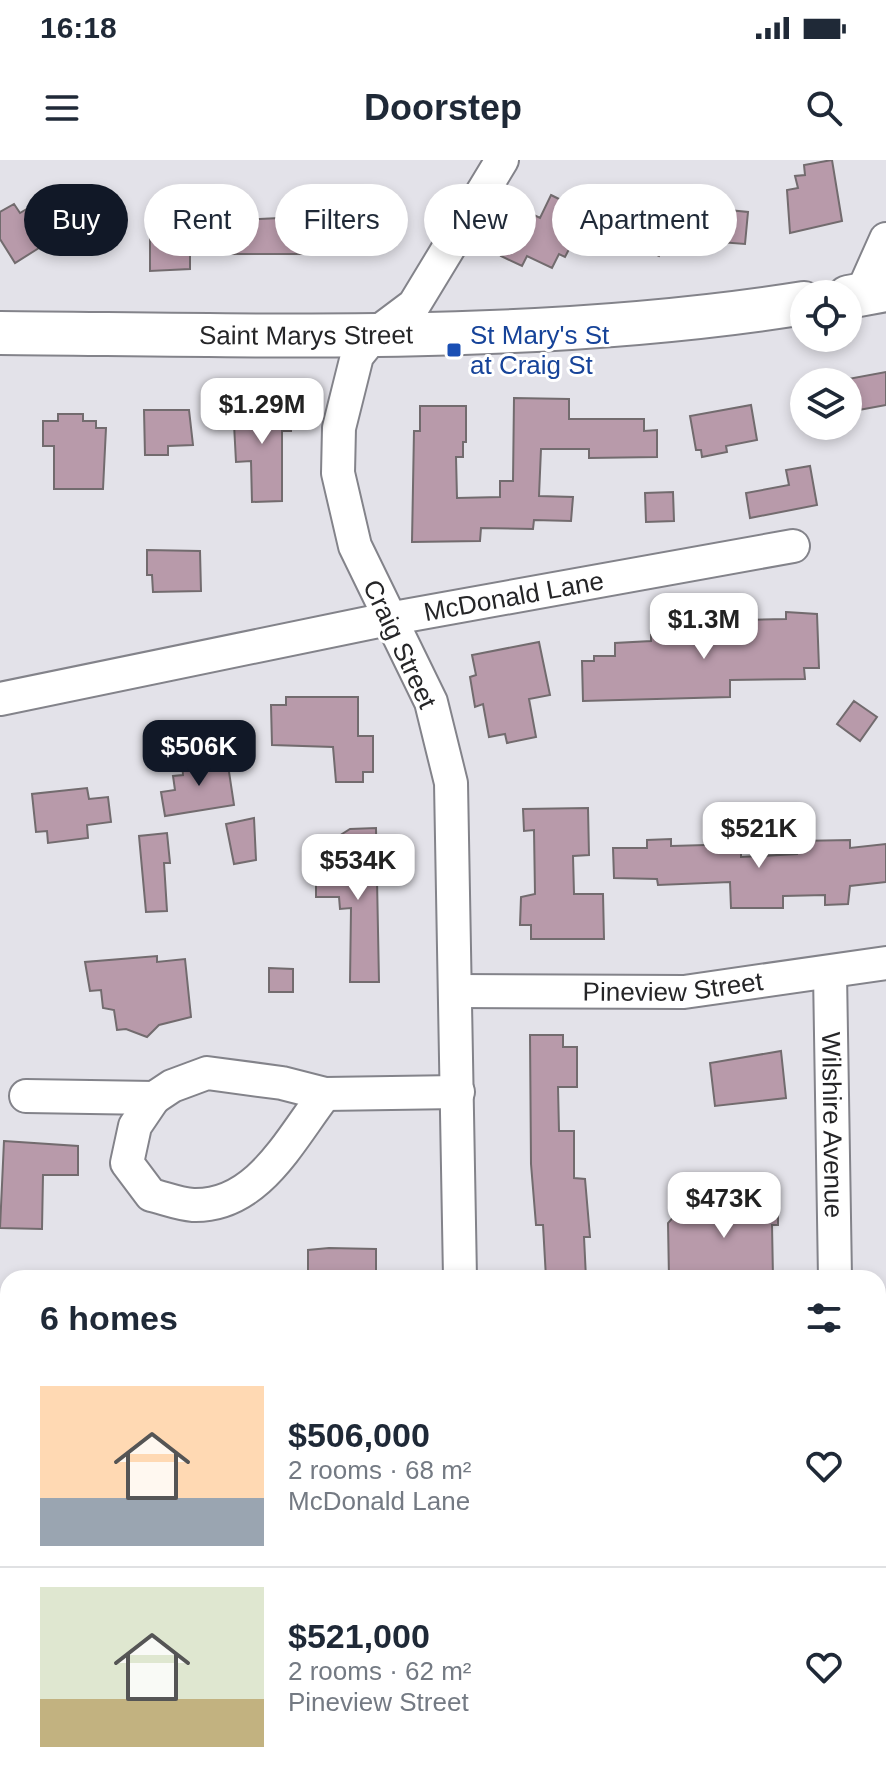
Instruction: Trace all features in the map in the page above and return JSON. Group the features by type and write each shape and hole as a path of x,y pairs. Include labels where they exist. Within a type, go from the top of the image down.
{"main road":[{"name":"Saint Marys Street","path":"0,333 374,335 659,322 790,305"}],"street":[{"name":"Craig Street","path":"460,1270 451,783 431,702 355,546 338,473 339,428 357,356 374,335 414,305 502,160"},
{"path":"865,294 886,239"},
{"name":"McDonald Lane","path":"0,699 388,619 793,546"},
{"name":"Pineview Street","path":"457,991 684,992 886,963"},
{"name":"Wilshire Avenue","path":"830,973 835,1270"},
{"path":"325,1094 268,1171 235,1199 193,1205 151,1195 127,1163 135,1126 154,1098 172,1086 207,1073 282,1083 325,1094 458,1092"},
{"path":"26,1096 154,1098"}],"building":[{"path":"832,160 842,221 790,233 787,190 798,188 795,176 805,175 804,165"},
{"path":"552,196 552,256 558,256 552,268 527,256 536,256 536,216 540,218"},
{"path":"14,204 20,213 24,211 26,256 15,263 0,239 0,212"},
{"path":"737,211 748,212 745,244 737,243"},
{"path":"275,218 275,254 259,254 259,219"},
{"path":"150,256 190,256 190,269 150,271"},
{"path":"501,256 527,256 522,266"},
{"path":"886,372 886,405 862,409 862,376"},
{"path":"514,398 569,399 569,419 644,419 644,431 657,430 657,457 589,458 589,449 541,449 539,496 573,497 571,521 534,520 533,529 481,528 480,541 412,542 414,431 420,431 420,406 466,406 466,442 463,442 463,457 456,457 457,498 500,497 500,481 513,481"},
{"path":"280,404 280,408 291,408 291,431 282,431 282,501 252,502 251,461 236,462 233,405"},
{"path":"751,405 757,440 726,446 727,452 702,457 701,450 696,450 690,416"},
{"path":"144,410 189,410 193,445 168,446 168,455 145,455"},
{"path":"58,414 83,414 83,421 96,421 96,428 106,428 103,489 54,489 54,446 43,446 43,421 58,421"},
{"path":"810,466 817,505 750,518 746,493 789,485 786,470"},
{"path":"673,492 674,521 646,522 645,493"},
{"path":"147,550 200,551 201,591 153,592 152,575 147,575"},
{"path":"786,612 817,614 819,668 804,668 805,679 730,680 730,697 583,701 582,661 594,661 594,656 615,656 615,643 651,641 651,635 742,632 742,620 786,619"},
{"path":"539,642 550,695 529,699 536,737 507,743 505,734 489,737 483,704 475,707 470,677 476,675 472,655"},
{"path":"286,697 358,697 358,736 373,736 373,772 363,772 363,782 336,782 333,747 272,745 271,705 286,705"},
{"path":"854,701 877,717 860,741 837,724"},
{"path":"212,757 213,767 228,765 234,805 165,816 161,792 175,790 173,776 183,775 182,762"},
{"path":"87,788 89,799 108,797 111,822 87,825 88,838 48,843 47,831 36,832 32,794"},
{"path":"588,808 589,855 573,856 574,894 603,894 604,939 531,939 531,925 520,925 521,897 535,894 534,830 524,831 523,809"},
{"path":"254,818 256,860 234,864 226,824"},
{"path":"376,828 379,982 350,982 351,908 340,909 339,897 316,897 316,875 373,874 331,841 350,829"},
{"path":"167,833 170,863 164,863 167,911 146,912 139,836"},
{"path":"671,839 671,846 741,844 741,857 797,854 798,841 850,840 850,848 886,844 886,882 850,886 848,904 825,905 825,895 783,896 783,908 731,908 730,882 658,885 657,879 614,878 613,848 647,848 647,840"},
{"path":"157,956 157,962 185,959 191,1017 159,1025 147,1037 126,1029 117,1030 114,1010 103,1008 101,990 90,991 85,962"},
{"path":"269,968 293,969 293,992 269,992"},
{"path":"530,1035 563,1035 563,1047 577,1047 577,1087 558,1087 559,1131 574,1131 574,1178 585,1179 590,1237 584,1237 586,1270 546,1270 543,1225 536,1225 531,1164"},
{"path":"781,1051 786,1098 715,1106 710,1063"},
{"path":"4,1141 78,1146 78,1175 43,1175 42,1229 0,1228"},
{"path":"749,1192 778,1192 778,1225 772,1225 773,1270 669,1270 668,1223 694,1194 694,1210 749,1209"},
{"path":"376,1249 376,1270 308,1270 308,1250"}],"place":[{"name":"St Mary's St at Craig St","path":"454,350"}]}
